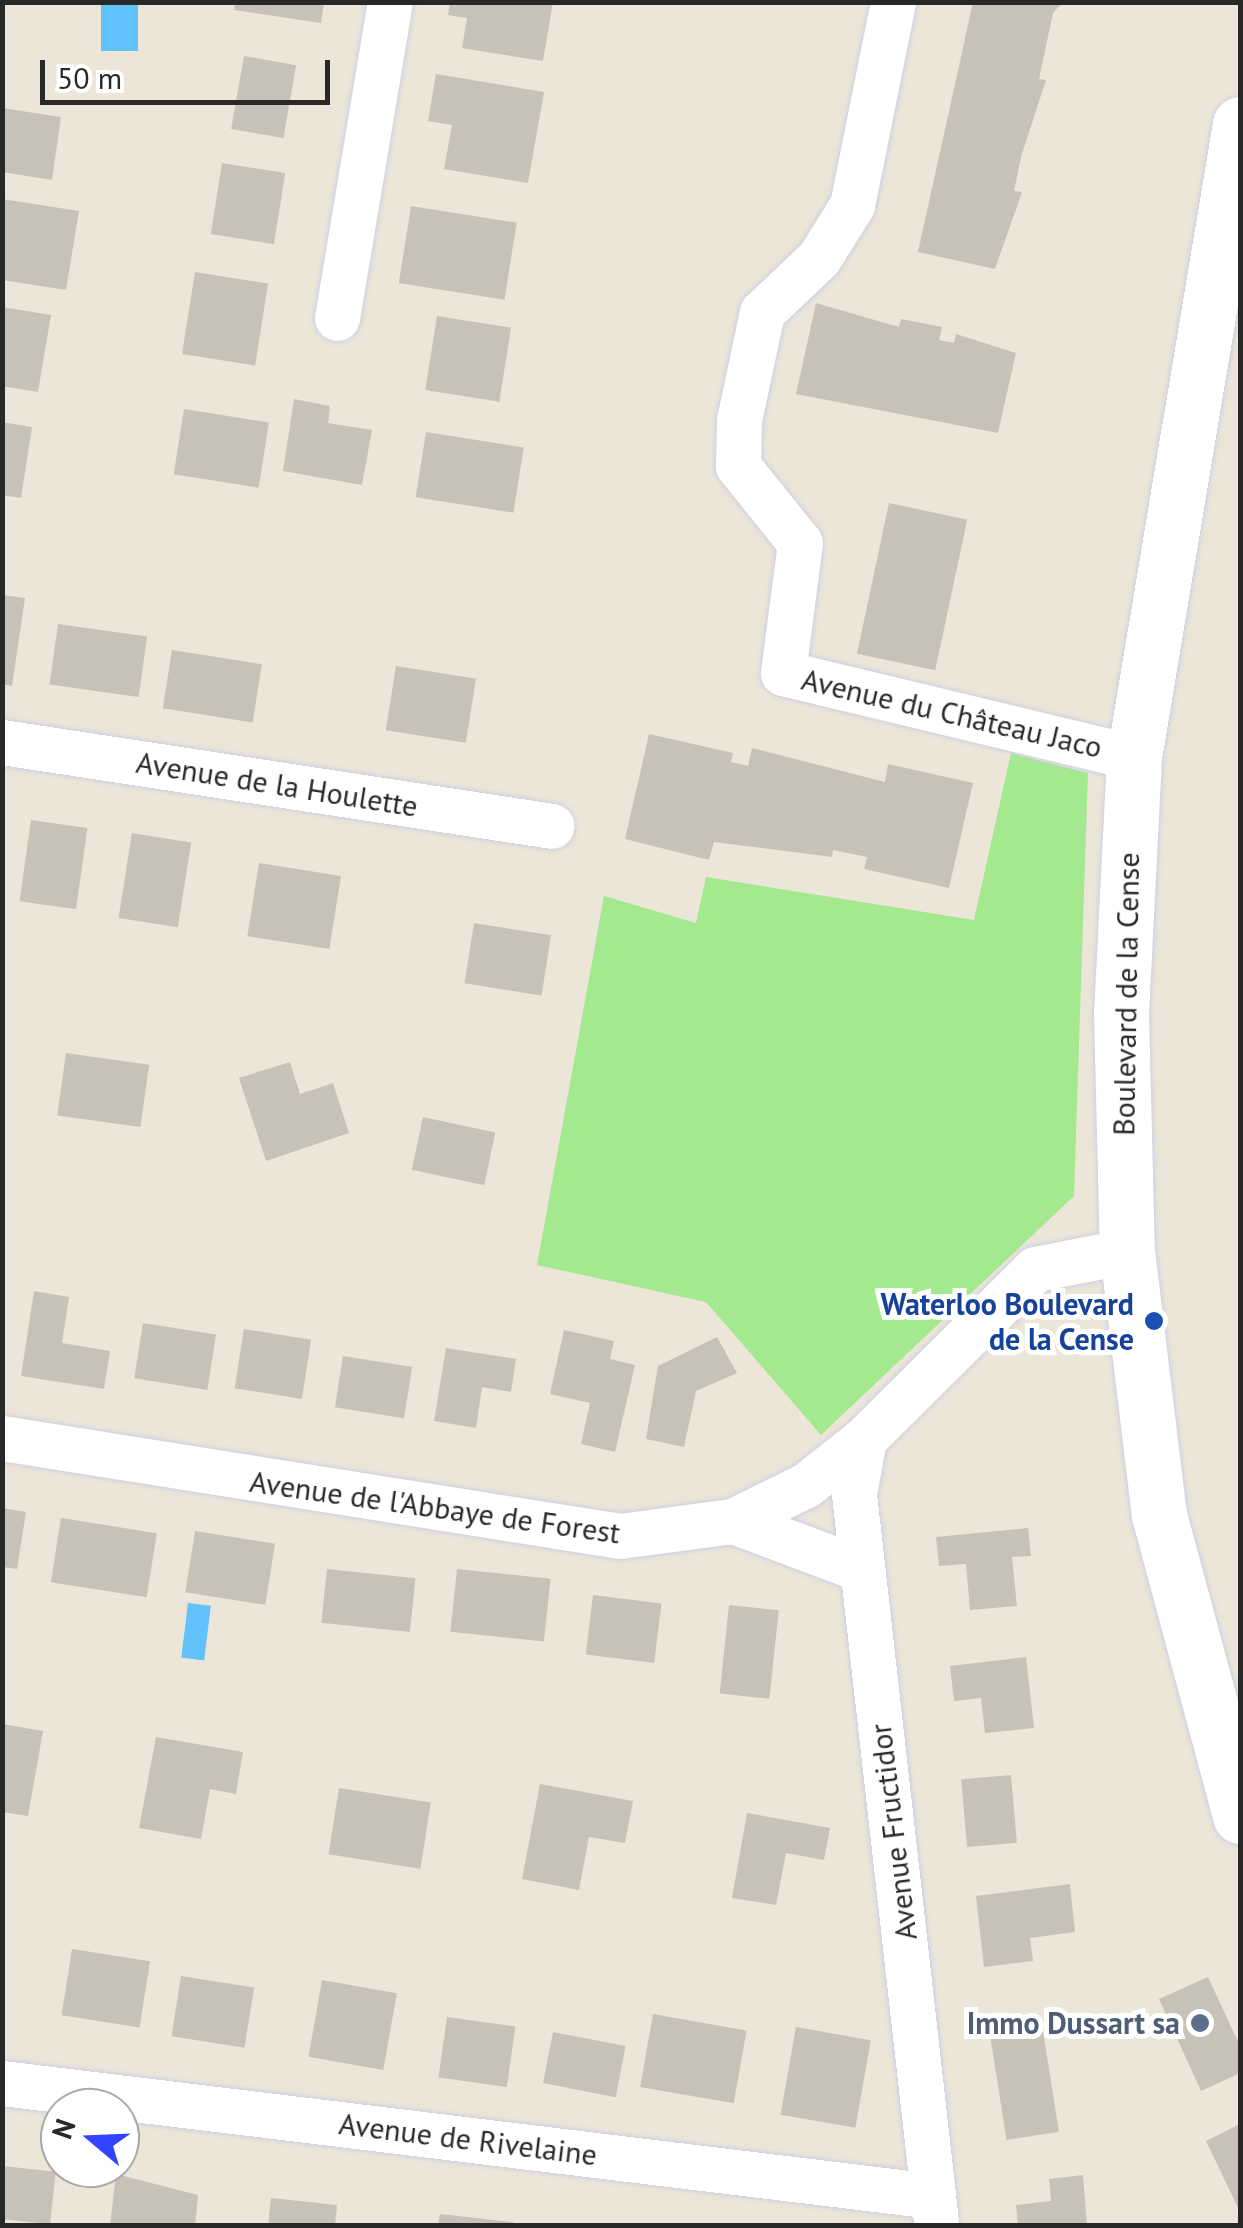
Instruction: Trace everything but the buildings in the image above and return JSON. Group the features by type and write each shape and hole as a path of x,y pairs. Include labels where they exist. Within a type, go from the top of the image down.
{"main road":[{"name":"Boulevard de la Cense","path":"1239,147 1179,451 1134,756 1121,1012 1127,1250 1159,1515 1240,1816"}],"street":[{"path":"337,318 390,2"},
{"name":"Avenue du Château Jaco","path":"893,2 852,205 818,258 762,312 739,420 738,466 800,542 783,672 1134,756"},
{"name":"Avenue de la Houlette","path":"2,742 552,826"},
{"path":"733,1521 806,1485 864,1440 1005,1290 1035,1269 1127,1250"},
{"name":"Avenue de l'Abbaye de Forest","path":"2,1438 620,1536 733,1521 861,1569"},
{"name":"Avenue Fructidor","path":"864,1440 854,1494 935,2211"},
{"name":"Avenue de Rivelaine","path":"2,2083 935,2211"}],"green space":[{"path":"1011,753 1088,773 1074,1196 821,1435 706,1302 537,1265 604,896 696,923 706,877 974,920"}],"water":[{"path":"101,3 138,3 138,51 101,51"},
{"path":"188,1603 211,1606 204,1660 181,1658"}],"place":[{"name":"Waterloo Boulevard de la Cense","path":"1154,1321"},
{"name":"Immo Dussart sa","path":"1200,2023"}]}
